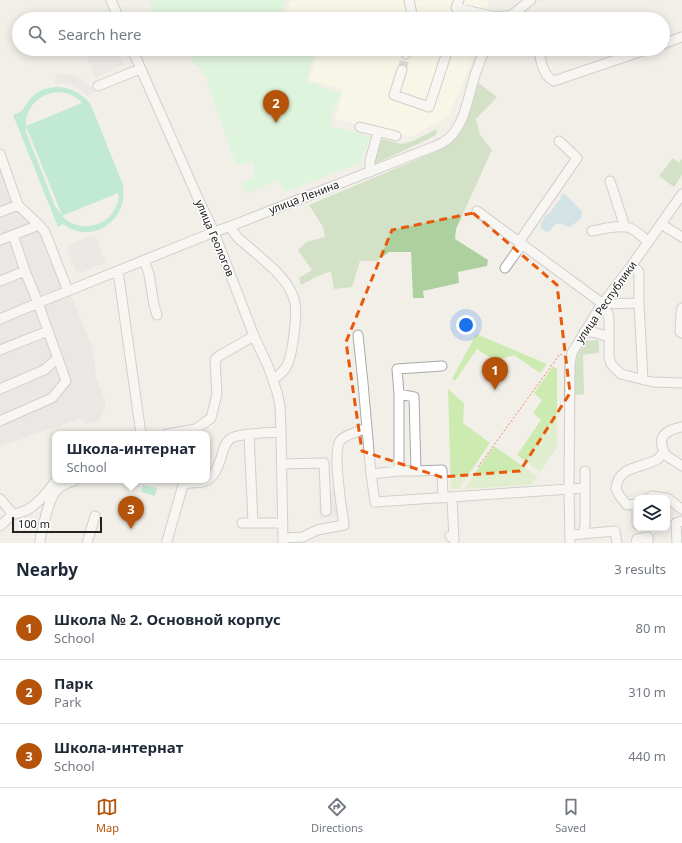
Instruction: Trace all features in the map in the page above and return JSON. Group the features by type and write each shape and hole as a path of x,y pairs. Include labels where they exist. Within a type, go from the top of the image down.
{"street":[{"path":"111,0 116,12"},
{"path":"409,0 411,12"},
{"path":"518,12 531,0"},
{"path":"458,4 481,12"},
{"path":"670,41 682,37"},
{"name":"улица Геологов","path":"135,56 214,232 277,392 280,406 283,541"},
{"path":"402,70 394,95 429,107 446,56"},
{"name":"улица Ленина","path":"0,318 214,232 438,145 448,139 455,131 462,117 482,56"},
{"path":"540,56 546,74 554,81 628,56"},
{"path":"116,68 120,77"},
{"path":"102,74 102,85 140,69"},
{"path":"360,127 396,136"},
{"path":"370,172 370,161 378,132"},
{"path":"505,268 577,158 559,141"},
{"path":"0,154 18,205 45,232 68,291"},
{"path":"610,181 625,227"},
{"name":"улица Республики","path":"570,539 569,488 572,353 584,332 682,194"},
{"path":"0,212 18,205"},
{"path":"477,211 602,306 608,313 609,319 609,357 611,364 621,374 653,382 682,383"},
{"path":"661,224 682,237"},
{"path":"0,240 39,225"},
{"path":"231,226 238,239 266,262 283,280 290,290 295,303 295,320 290,360 282,373 273,380"},
{"path":"592,232 614,227 625,227 642,236 648,242"},
{"path":"0,421 52,398 66,381 13,235"},
{"path":"144,260 149,274 157,315"},
{"path":"632,265 638,272 643,380"},
{"path":"118,270 141,431"},
{"path":"0,281 25,271"},
{"path":"602,306 639,303"},
{"path":"682,308 680,326 680,332 682,333"},
{"path":"0,350 48,331"},
{"path":"584,332 593,332 610,337"},
{"path":"358,335 375,502 585,488"},
{"path":"184,431 196,429 211,418 217,394 215,360 219,356 254,336"},
{"path":"0,389 44,370 58,358"},
{"path":"399,471 399,394 397,369 442,366"},
{"path":"399,394 414,397 416,471"},
{"path":"682,427 672,429 665,434 662,440 664,452 667,456 682,466"},
{"path":"283,541 303,537 317,530 344,525 338,483 337,448 339,442 343,438 367,428"},
{"path":"210,479 214,475 225,445 235,436 281,432"},
{"path":"249,435 253,523"},
{"path":"634,504 628,505 619,495 616,489 618,478 624,472 657,460 664,452"},
{"path":"282,464 324,463 326,511"},
{"path":"371,474 399,471 442,470 454,540 450,536"},
{"path":"584,534 585,471"},
{"path":"0,526 13,514 23,512 39,501 54,483"},
{"path":"40,543 49,504 56,491 68,483"},
{"path":"167,543 183,485 188,483"},
{"path":"0,499 13,514"},
{"path":"670,501 682,509"},
{"path":"87,543 95,516"},
{"path":"677,543 676,523 682,521"},
{"path":"242,523 283,523"},
{"path":"570,539 584,534 615,531 617,543"},
{"path":"637,531 636,541 648,536"}],"path":[{"path":"478,467 560,354 571,357"}],"highlighted area":[{"path":"473,213 557,285 570,393 520,471 441,477 362,451 346,342 392,230"}],"shaded area":[{"path":"290,0 489,0 486,12 286,12"},
{"path":"87,56 120,56 124,65 95,77"},
{"path":"317,56 473,56 449,116 410,137 335,119 343,90 309,80"},
{"path":"56,74 74,76 87,83 95,92 87,96 81,90 71,85 64,83 54,84"},
{"path":"0,163 14,205 0,210"},
{"path":"19,211 47,236 93,349 96,377 106,404 100,421 87,424 80,419 0,446 0,218"},
{"path":"95,234 106,263 77,274 66,246"},
{"path":"336,489 338,517 320,518 318,490"}],"green space":[{"path":"149,0 286,0 282,12 153,12"},
{"path":"188,56 314,56 306,81 340,93 331,120 331,126 371,137 360,163 285,192 278,180 246,194 242,183 255,177 253,162 236,165 206,77"},
{"path":"476,81 497,97 476,119 480,135 492,150 456,229 455,239 488,260 487,266 458,272 459,283 423,291 424,298 413,298 411,252 389,252 377,261 360,261 352,287 334,289 331,271 301,285 299,278 312,270 298,250 306,242 325,237 323,227 309,205 440,150 465,123"},
{"path":"55,87 66,88 80,94 91,105 123,185 123,198 120,209 114,219 106,226 96,231 85,232 74,230 63,224 58,227 13,115 22,111 29,100 44,89","holes":["56,92 67,93 82,103 26,126 26,119 34,103 44,96","26,126 62,215 55,206 26,132","118,193 118,202 111,215 98,224 83,226 68,221 62,216"]},
{"path":"437,129 436,135 370,166 381,139 401,144 413,141"},
{"path":"673,158 679,163 682,159 682,175 674,187 659,176"},
{"path":"476,334 547,364 540,373 514,355 495,361 477,349 455,381 452,379"},
{"path":"599,340 599,353 583,355 584,394 575,395 575,365 577,354 585,341"},
{"path":"553,366 557,369 557,448 540,472 517,455 541,420 533,413 542,400 534,393"},
{"path":"448,389 464,403 463,423 490,443 459,489 451,489"},
{"path":"494,446 538,477 531,485 464,489"},
{"path":"143,485 157,488 155,496 141,492"}],"water":[{"path":"562,194 565,194 582,211 581,218 569,227 560,223 554,225 550,231 546,232 541,228 541,223 546,215 550,213 560,200"}],"tunnel":[{"path":"402,70 406,56"}],"place":[{"name":"Парк","path":"276,123"},
{"name":"Школа № 2. Основной корпус","path":"495,390"},
{"name":"Школа-интернат","path":"131,529"}]}
